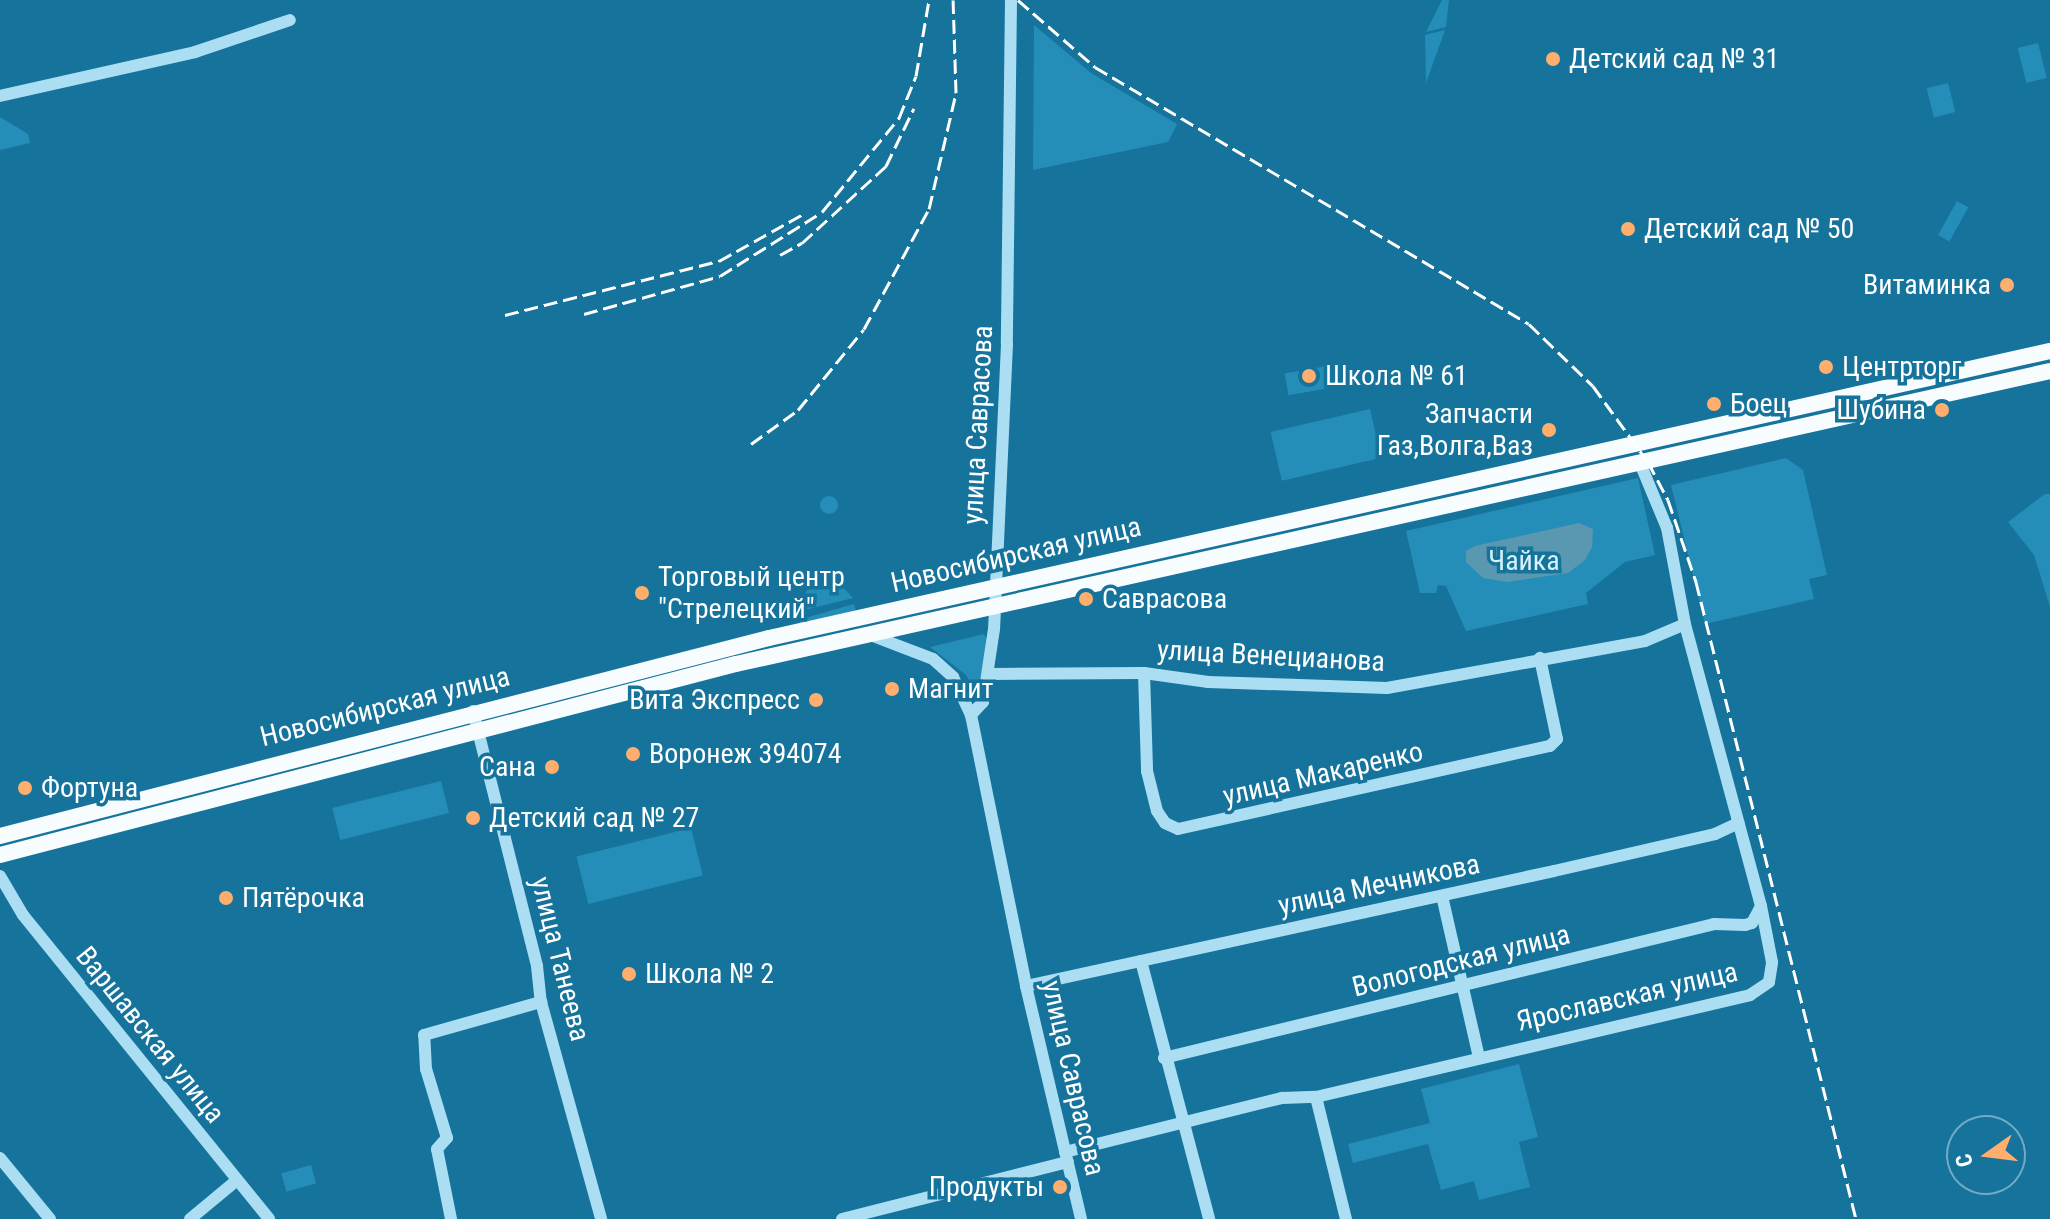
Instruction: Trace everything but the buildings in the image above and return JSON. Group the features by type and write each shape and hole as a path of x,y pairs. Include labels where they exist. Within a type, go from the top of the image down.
{"main road":[{"name":"Новосибирская улица","path":"0,836 473,711 993,587 2050,351"},
{"name":"Новосибирская улица","path":"0,855 477,728 994,605 2050,371"}],"street":[{"name":"улица Саврасова","path":"1011,0 1007,344 994,605 990,674 983,702 971,715 1026,986 1081,1219"},
{"path":"0,96 195,52 290,20"},
{"name":"Ярославская улица","path":"842,1219 1180,1123 1282,1098 1316,1097 1750,995 1769,982 1772,962 1761,906 1685,624 1667,528 1640,463"},
{"name":"улица Венецианова","path":"990,674 1144,673 1208,682 1387,688 1645,641 1685,624"},
{"path":"870,635 909,646 933,659 953,677 971,715"},
{"name":"улица Макаренко","path":"1144,673 1147,771 1157,811 1165,823 1178,829 1550,746 1557,739 1540,658"},
{"name":"улица Танеева","path":"473,711 531,942 541,1002 601,1219"},
{"name":"улица Мечникова","path":"1026,986 1715,834 1739,823"},
{"name":"Варшавская улица","path":"0,876 23,915 269,1219"},
{"path":"1442,896 1479,1057"},
{"name":"Вологодская улица","path":"1164,1058 1714,924 1745,925 1752,923 1761,906"},
{"path":"1141,961 1180,1123 1209,1219"},
{"path":"451,1219 437,1149 447,1138 426,1069 424,1035 541,1002"},
{"path":"1316,1097 1346,1219"},
{"path":"0,1158 50,1219"},
{"path":"190,1219 237,1180"}],"green space":[{"path":"1442,0 1449,0 1446,27 1426,32"},
{"path":"1034,25 1091,73 1177,124 1168,142 1033,170"},
{"path":"1445,30 1426,83 1425,35"},
{"path":"2038,43 2047,78 2026,83 2018,48"},
{"path":"1948,83 1955,112 1934,117 1927,88"},
{"path":"0,117 28,134 30,143 0,150"},
{"path":"1957,201 1968,207 1949,241 1938,235"},
{"path":"1327,366 1331,388 1288,395 1285,373"},
{"path":"1370,409 1381,458 1282,481 1271,432"},
{"path":"1786,458 1803,470 1827,575 1809,579 1814,599 1705,624 1671,485"},
{"name":"Чайка","path":"1638,478 1655,555 1625,562 1586,593 1588,604 1466,631 1446,586 1438,585 1436,593 1420,593 1406,531"},
{"path":"2045,494 2050,494 2050,607 2034,555 2008,522"},
{"path":"825,496 833,496 838,505 836,512 825,514 820,509 820,501"},
{"path":"824,583 839,583 853,598 797,612 807,590"},
{"path":"854,604 856,611 801,626 799,620"},
{"path":"984,634 988,642 977,693 966,675 930,647"},
{"path":"441,781 449,813 340,840 332,808"},
{"path":"691,828 703,876 588,904 577,857"},
{"path":"1519,1064 1538,1137 1519,1142 1530,1187 1479,1200 1474,1181 1441,1190 1428,1144 1353,1163 1348,1144 1430,1123 1421,1089"},
{"path":"311,1165 316,1183 286,1192 281,1174"}],"shaded area":[{"path":"1579,523 1593,529 1592,547 1585,560 1568,573 1507,582 1483,578 1466,562 1466,551 1475,546"}],"railway":[{"path":"584,314 720,276 822,212 899,118 916,76 929,0"},
{"path":"751,444 798,410 864,329 929,209 956,93 953,0"},
{"path":"1018,0 1095,67 1529,324 1593,386 1648,462 1668,500 1696,582 1856,1219"},
{"path":"780,255 802,243 886,166 914,108"},
{"path":"505,315 719,261 805,213"}],"place":[{"name":"Детский сад № 31","path":"1553,59"},
{"name":"Детский сад № 50","path":"1628,229"},
{"name":"Витаминка","path":"2007,285"},
{"name":"Центрторг","path":"1826,367"},
{"name":"Школа № 61","path":"1309,376"},
{"name":"Боец","path":"1714,404"},
{"name":"Шубина","path":"1942,410"},
{"name":"Запчасти Газ,Волга,Ваз","path":"1549,430"},
{"name":"Торговый центр \"Стрелецкий\"","path":"642,593"},
{"name":"Саврасова","path":"1086,599"},
{"name":"Магнит","path":"892,689"},
{"name":"Вита Экспресс","path":"816,700"},
{"name":"Воронеж 394074","path":"633,754"},
{"name":"Сана","path":"552,767"},
{"name":"Фортуна","path":"25,788"},
{"name":"Детский сад № 27","path":"473,818"},
{"name":"Пятёрочка","path":"226,898"},
{"name":"Школа № 2","path":"629,974"},
{"name":"Продукты","path":"1060,1187"}]}
